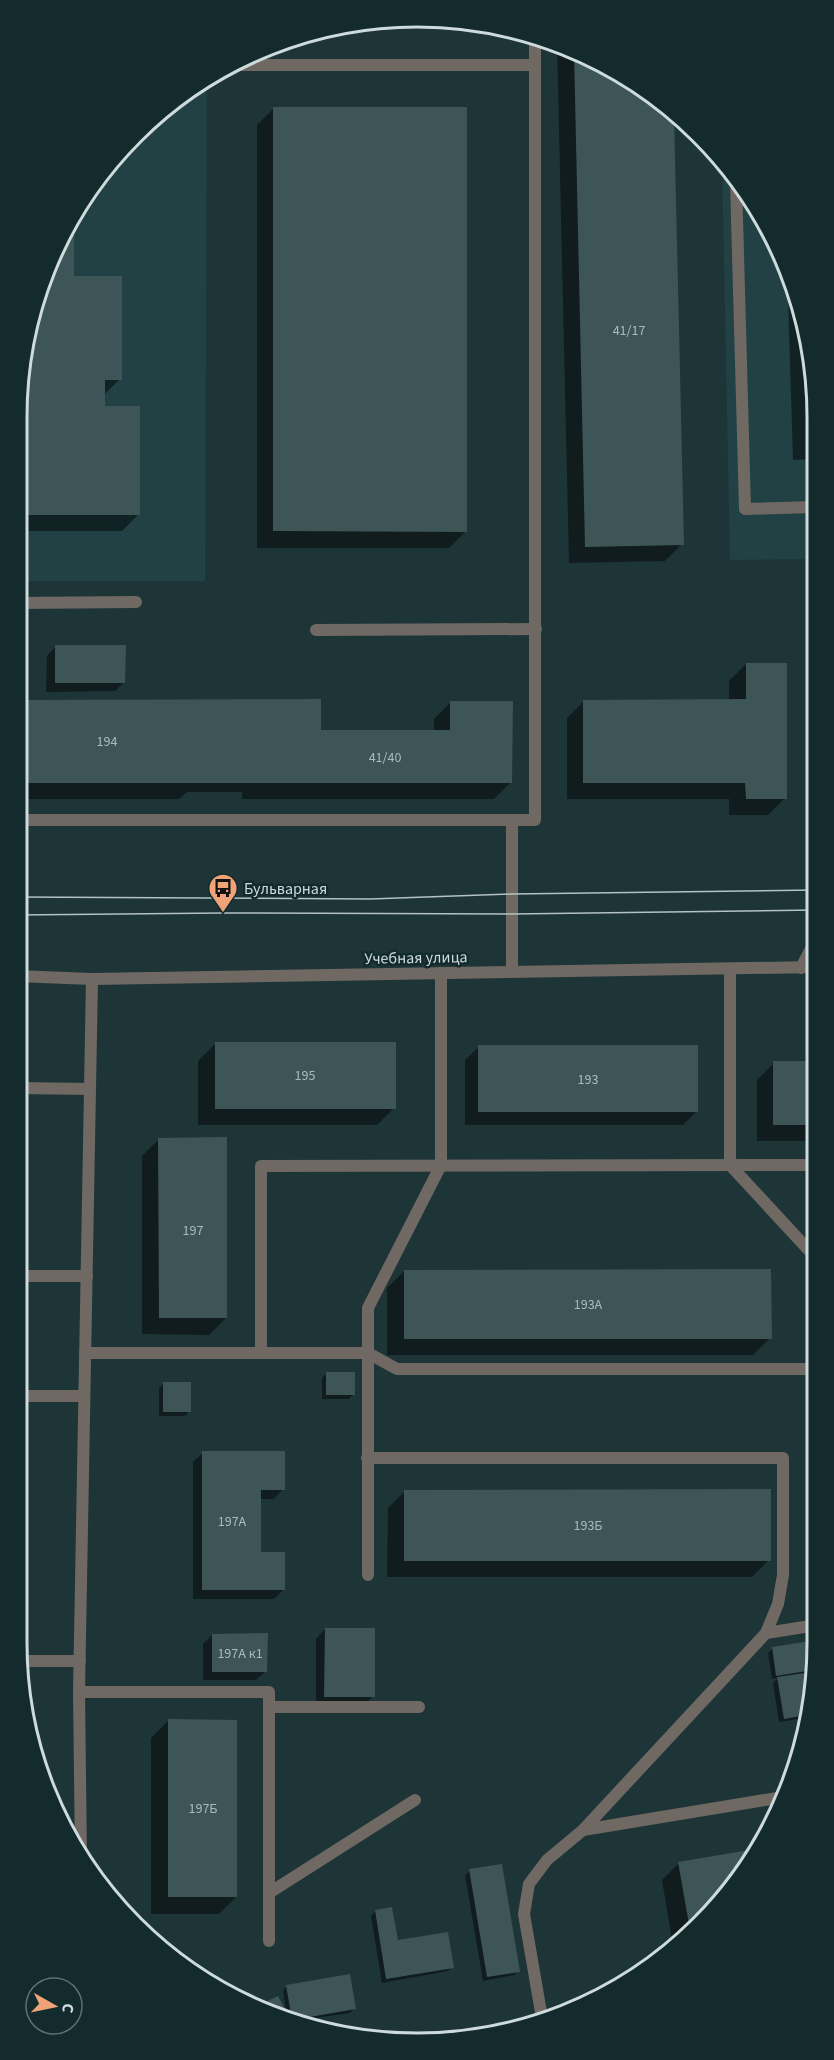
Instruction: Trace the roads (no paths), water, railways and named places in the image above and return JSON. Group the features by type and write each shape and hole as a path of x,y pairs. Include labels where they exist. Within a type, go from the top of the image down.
{"street":[{"path":"27,820 535,820 535,46"},
{"path":"250,65 535,65"},
{"path":"736,194 745,509 807,507"},
{"path":"27,603 136,602"},
{"path":"316,630 536,629"},
{"path":"512,820 512,972"},
{"path":"801,968 807,956"},
{"name":"Учебная улица","path":"27,976 92,979 807,968"},
{"path":"730,969 730,1165 807,1248"},
{"path":"368,1575 368,1308 441,1166 441,974"},
{"path":"81,1841 79,1692 92,979"},
{"path":"27,1088 90,1089"},
{"path":"261,1353 261,1166 807,1165"},
{"path":"27,1276 87,1276"},
{"path":"85,1353 368,1353 397,1369 807,1369"},
{"path":"27,1396 84,1396"},
{"path":"367,1458 783,1458 783,1575 778,1605 766,1633 583,1830 547,1860 529,1884 525,1914 541,2012"},
{"path":"766,1633 807,1626"},
{"path":"28,1661 80,1660"},
{"path":"79,1692 269,1692 269,1941"},
{"path":"269,1707 419,1707"},
{"path":"583,1830 774,1798"},
{"path":"269,1893 415,1800"}],"tram line":[{"path":"27,897 370,899 512,894 807,890"},
{"path":"27,915 512,914 807,910"}],"place":[{"name":"Бульварная","path":"223,914"}]}
